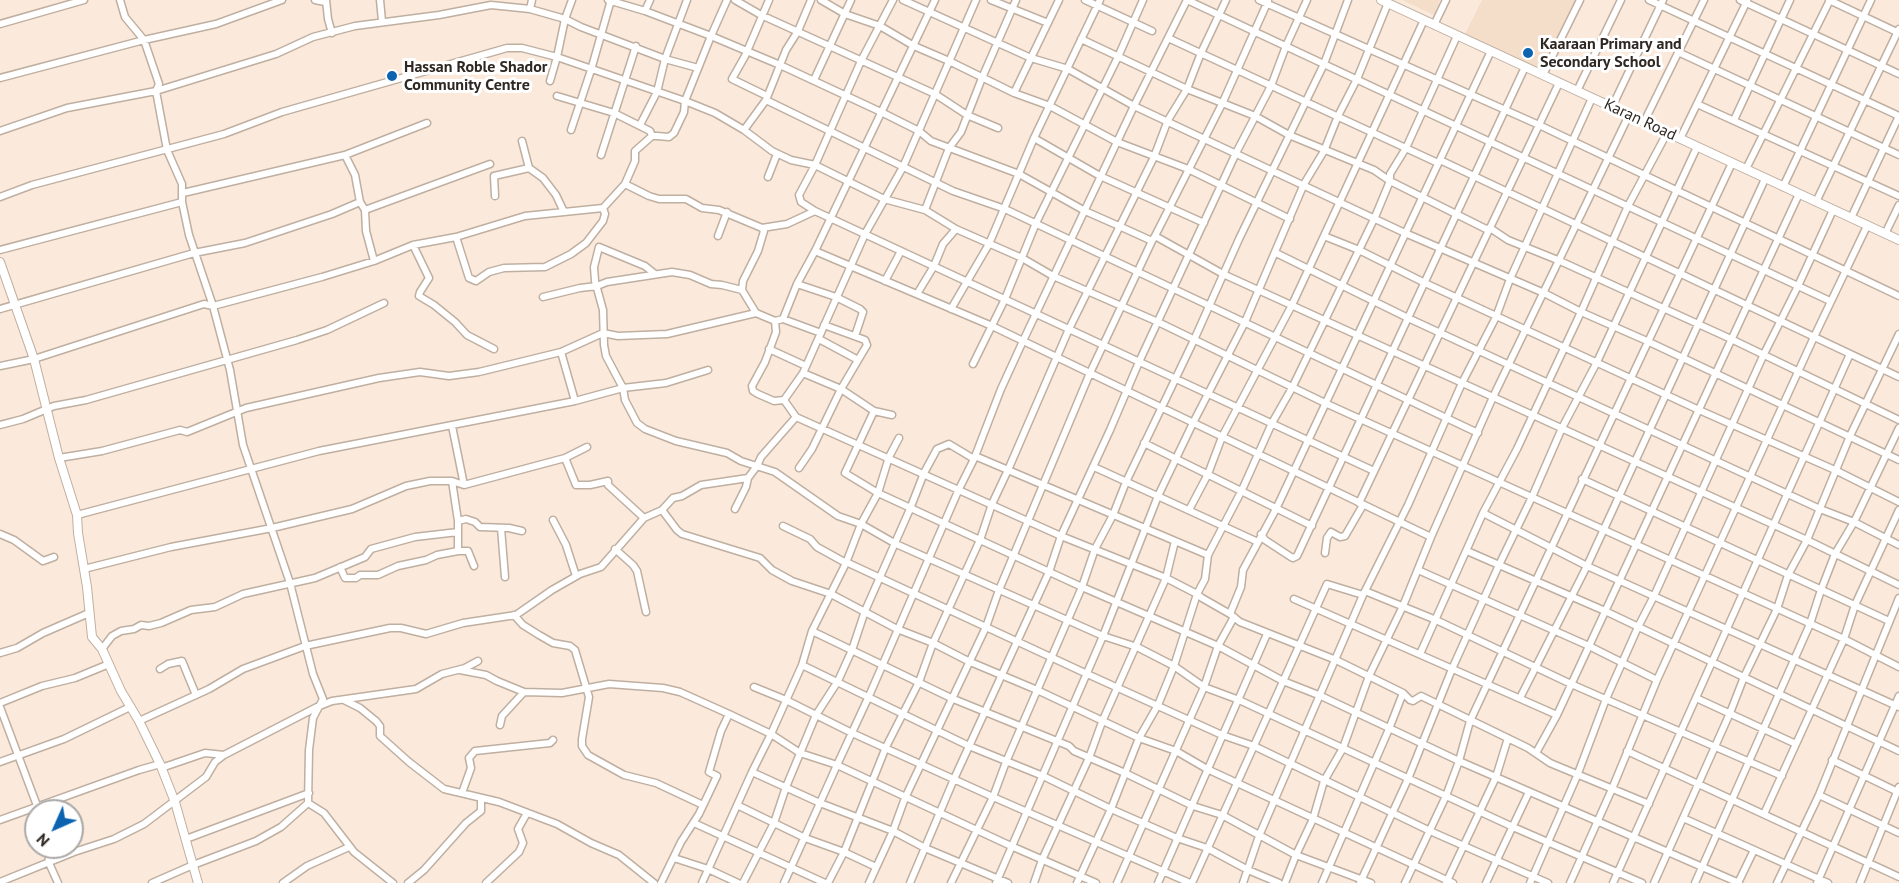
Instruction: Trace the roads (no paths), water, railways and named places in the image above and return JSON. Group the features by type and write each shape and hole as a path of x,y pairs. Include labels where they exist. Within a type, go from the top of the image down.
{"street":[{"path":"0,24 84,0"},
{"path":"120,0 125,17 144,40 159,84 156,91 167,150 182,183 183,202 194,253 213,306 230,370 243,445 290,583 305,646 323,699 313,718 309,750 308,803 281,827 256,841 152,883"},
{"path":"0,78 144,40 216,24 282,0"},
{"path":"315,0 326,1 332,33"},
{"path":"380,0 382,21"},
{"path":"462,0 464,9"},
{"path":"530,9 532,0"},
{"path":"550,81 572,0"},
{"path":"571,130 591,70 610,0 645,11 780,64 919,131 931,141 1019,174 1085,211 1189,254 1223,274 1807,540 1899,585"},
{"path":"645,11 650,0"},
{"path":"640,125 657,92 665,59 687,0"},
{"path":"0,366 34,359 204,304 213,306 374,261 414,245 456,237 525,216 603,208 625,184 635,161 635,151 651,136 672,135 684,112 685,101 727,0"},
{"path":"735,0 761,15 935,94 968,114 998,128"},
{"path":"769,0 732,79 934,182 953,191 1005,208 1478,433"},
{"path":"744,130 766,98 786,50 798,31 812,0"},
{"path":"820,0 845,14 880,26 914,46 949,60 1014,93 1050,106 1118,141 1188,169 1290,219"},
{"path":"814,80 851,0"},
{"path":"892,0 799,195 801,202 830,218 1374,471"},
{"path":"903,0 1031,58 1068,69 1134,106 1405,233 1544,293 1899,460"},
{"path":"783,319 797,284 935,0"},
{"path":"775,321 776,332 765,362 752,386 753,391 774,401 784,400 803,373 865,234 903,167 976,0"},
{"path":"991,0 1048,23"},
{"path":"924,210 949,148 961,132 1016,0"},
{"path":"1014,93 1059,0"},
{"path":"1085,0 1099,3 1152,31"},
{"path":"973,364 1005,299 1036,223 1118,57 1143,0"},
{"path":"784,883 959,489 975,458 1001,389 1035,313 1187,0 1830,301"},
{"path":"694,823 827,883 844,852 886,747 919,682 933,643 980,540 992,504 1069,329 1154,157 1168,120 1187,89 1226,0"},
{"path":"1259,0 1539,125 1899,296"},
{"path":"912,882 954,779 1049,572 1061,536 1236,153 1271,86 1307,0"},
{"path":"951,883 993,797 1082,587 1095,549 1113,515 1160,407 1194,340 1208,305 1288,135 1324,64 1348,0"},
{"path":"1434,25 1446,0"},
{"path":"1543,75 1580,0"},
{"path":"1577,91 1621,0"},
{"path":"1649,0 1662,3 1693,21 1899,116 1851,218"},
{"path":"1644,122 1704,0"},
{"path":"1734,120 1790,0"},
{"path":"1746,169 1830,0 1898,31 1816,202"},
{"path":"1783,187 1871,0"},
{"path":"1680,139 1744,1 1899,74"},
{"path":"869,883 936,730 986,627 1027,520 1044,485 1090,373 1169,206 1222,104 1267,2"},
{"path":"997,881 1117,601 1158,496 1192,423 1245,322 1304,184 1324,151 1338,116 1357,80 1370,48 1384,2"},
{"name":"Karan Road","path":"1384,2 1899,240"},
{"path":"951,309 989,244 1034,138 1099,3"},
{"path":"1612,107 1662,3"},
{"path":"0,131 67,108 156,91 276,54 313,37 355,26 439,15 491,5 530,9 565,19 665,59 698,68"},
{"path":"1189,510 1208,474 1222,437 1292,305 1424,20"},
{"path":"1077,883 1111,809 1139,738 1158,705 1174,666 1197,594 1205,579 1208,555 1260,455 1272,423 1292,388 1342,286 1375,217 1390,181 1390,174 1424,111 1457,36"},
{"path":"1168,38 1406,148 1507,191 1899,377"},
{"path":"1081,39 1187,89 1256,116 1288,135 1374,170 1390,181 1486,229 1490,228 1508,240 1560,261 1764,354 1899,420"},
{"path":"601,155 623,80 636,46"},
{"path":"0,197 55,178 224,134 282,112 507,48 522,48 557,57 715,113 744,130 777,154 790,160 814,165 884,199 924,210 956,229 1022,258 1053,276 1158,322 1292,388 1431,452 1844,639 1899,667"},
{"path":"1117,883 1204,687 1218,646 1232,615 1241,587 1243,570 1276,508 1491,51"},
{"path":"1678,52 1899,155"},
{"path":"1261,534 1265,540 1293,558 1296,556 1525,67"},
{"path":"1325,553 1327,538 1331,532 1340,537 1346,536 1374,471 1559,83"},
{"path":"557,96 614,113 650,131 651,136"},
{"path":"1243,883 1259,836 1289,764 1364,593 1408,505 1462,383 1496,316 1510,279 1592,98"},
{"path":"1697,104 1899,195"},
{"path":"1285,883 1313,819 1324,781 1342,748 1369,676 1403,606 1493,397 1629,116"},
{"path":"183,193 345,155 428,123"},
{"path":"1420,654 1483,513 1581,312 1628,206 1667,133"},
{"path":"1034,138 1100,176 1204,224"},
{"path":"522,141 529,168 543,178 556,195 564,212"},
{"path":"1361,881 1408,778 1437,704 1499,565 1533,497 1562,428 1597,362 1696,147"},
{"path":"768,177 777,154"},
{"path":"345,155 355,175 360,202 365,210 366,231 374,261"},
{"path":"1405,883 1446,796 1470,721 1566,512 1732,163"},
{"path":"365,210 490,164"},
{"path":"495,196 494,176 529,168"},
{"path":"1520,698 1604,530 1765,179"},
{"path":"625,184 659,199 687,199 702,208 728,212 762,228 787,224 816,211"},
{"path":"1536,753 1572,684 1798,194"},
{"path":"0,250 183,202"},
{"path":"0,309 194,253 245,243 332,214 360,202"},
{"path":"1885,234 1899,205"},
{"path":"456,237 469,278 476,281 504,268 545,267 570,254 586,243 599,227 605,214 603,208"},
{"path":"1532,880 1638,627 1833,210"},
{"path":"718,236 728,212"},
{"path":"1570,883 1657,680 1782,404 1867,226"},
{"path":"762,228 764,231 758,251 743,281 742,290 756,313 775,321 783,319 820,336 858,360"},
{"path":"917,294 934,266 943,244 956,229"},
{"path":"1324,236 1359,250 1699,410 1835,470 1899,502"},
{"path":"414,245 429,278 419,296 455,322 467,335 494,350"},
{"path":"655,273 645,266 599,247 594,267 603,310 606,356 623,388 625,400 637,423 645,429 676,441 727,453 741,461 775,472 838,516 861,524 896,544 1102,636 1137,647 1174,666 1204,687 1239,700 1513,827 1642,883"},
{"path":"815,251 992,326 1431,537"},
{"path":"885,281 901,251"},
{"path":"1276,253 1440,333 1788,494 1854,522 1899,545"},
{"path":"0,262 34,359 77,515 92,637 102,649 160,764 175,802 198,883"},
{"path":"543,297 655,273 679,273 711,284 742,290"},
{"path":"797,284 836,297 862,312 855,336"},
{"path":"0,425 54,406 86,400 327,330 384,303"},
{"path":"60,458 102,451 180,430 187,432 246,408 299,394 420,372 449,376 479,372 561,352 603,333 618,336 667,334 756,313"},
{"path":"799,468 867,343 855,336 824,325"},
{"path":"1654,883 1744,677 1777,609 1788,575 1807,540 1850,436 1899,335"},
{"path":"769,349 806,366"},
{"path":"561,352 575,401"},
{"path":"1613,883 1850,354"},
{"path":"77,515 319,451 575,401 623,388 666,383 708,370"},
{"path":"803,373 841,389 874,411 892,416"},
{"path":"784,400 796,417 1061,536 1166,578 1197,594 1240,622 1336,660 1403,693 1410,700 1421,696 1508,738 1577,776 1649,804"},
{"path":"874,411 845,473 910,509 1218,646 1283,681 1459,761 1738,883 1754,850"},
{"path":"735,509 748,478 761,457 796,417"},
{"path":"452,426 464,485"},
{"path":"1695,883 1810,624 1835,554 1854,522 1899,428"},
{"path":"702,883 802,665 812,632 846,562 861,524 878,493 889,457 899,438"},
{"path":"1144,443 1312,526"},
{"path":"674,858 741,883 760,853 774,823 786,787 816,716 838,681 924,473 937,450 949,444 975,458 1208,555"},
{"path":"84,569 171,547 272,528 352,509 406,486 430,481 464,485 565,458 587,447"},
{"path":"565,458 576,485 608,481 608,485 644,518"},
{"path":"1094,467 1258,542"},
{"path":"139,721 196,695 243,669 305,646 390,628 426,634 463,623 514,615 576,576 601,567 644,518 662,510 673,498 682,496 702,485 748,478"},
{"path":"1582,479 1889,621"},
{"path":"452,482 458,519 459,551"},
{"path":"662,510 682,534 760,558 772,570 783,576 831,594 897,629 1037,690 1102,722 1176,751 1207,769 1449,882 1463,846 1496,777 1508,738"},
{"path":"1764,814 1844,639 1855,605 1899,510"},
{"path":"1483,513 1550,549 1897,706"},
{"path":"458,519 475,522 480,527 522,531"},
{"path":"554,520 566,545 576,576"},
{"path":"783,526 810,539 817,547 913,594 1222,735 1254,746 1359,798 1497,860 1532,880 1548,883"},
{"path":"501,528 505,578"},
{"path":"102,649 112,636 121,631 134,629 141,625 161,623 191,610 215,607 243,594 315,578 365,557 371,549 415,537 458,532"},
{"path":"0,534 14,540 43,561 54,556"},
{"path":"1034,883 1166,578 1175,541"},
{"path":"615,549 638,571 646,612"},
{"path":"340,567 345,578 356,578 360,575 378,575 398,566 459,551 468,551 474,566"},
{"path":"1467,551 1605,611 1899,751"},
{"path":"1418,570 1520,614 1657,680"},
{"path":"754,687 786,700 852,734 1191,883 1327,584 1403,606 1468,634 1534,667 1782,776"},
{"path":"1777,883 1819,795 1845,726 1862,691 1899,598"},
{"path":"1294,599 1557,715"},
{"path":"0,653 16,648 43,633 89,613"},
{"path":"514,615 523,625 552,643 574,648 589,702 582,739 582,746 588,755 624,775 656,783 704,805"},
{"path":"812,632 951,698 1070,746 1074,751 1125,772 1193,806 1222,816 1296,855 1371,883"},
{"path":"1158,883 1267,634"},
{"path":"160,669 182,661 196,695"},
{"path":"0,882 74,852 114,839 144,824 206,777 215,762 224,755 317,707 343,699 416,689 442,674 465,668 478,661"},
{"path":"35,799 0,705 42,686 75,678 109,664"},
{"path":"802,665 969,746 1043,776 1177,838 1207,848 1248,870 1279,883"},
{"path":"457,669 486,675 524,692 562,693 609,684 663,688 680,692 771,734 800,753 837,765 905,798 1096,883"},
{"path":"500,725 502,716 524,692"},
{"path":"1322,883 1403,693"},
{"path":"1818,881 1897,706 1899,696"},
{"path":"1696,698 1796,744"},
{"path":"343,699 360,708 376,721 380,726 380,736 444,789 499,802 556,824 619,855 654,883"},
{"path":"0,762 64,739 130,707"},
{"path":"661,883 681,842 704,805 717,776 709,771 721,731 729,714"},
{"path":"462,793 471,768 469,758 475,751 550,743 553,740"},
{"path":"1627,752 1899,877"},
{"path":"66,799 160,764 164,767 206,753 224,755"},
{"path":"1832,760 1898,790 1860,883"},
{"path":"752,772 820,803 893,831 997,881 1008,883"},
{"path":"1486,883 1529,792"},
{"path":"186,838 309,793"},
{"path":"1819,795 1899,833"},
{"path":"408,883 424,870 466,823 481,812 481,798"},
{"path":"308,803 324,813 354,852 393,883"},
{"path":"737,805 805,838 876,867"},
{"path":"0,820 24,813"},
{"path":"486,883 519,852 523,843 518,830 527,813"},
{"path":"1683,818 1786,864 1818,881 1828,883"},
{"path":"283,883 307,866 349,847"},
{"path":"50,859 58,883"}],"place":[{"name":"Kaaraan Primary and Secondary School","path":"1528,53"},
{"name":"Hassan Roble Shador Community Centre","path":"392,76"}]}
